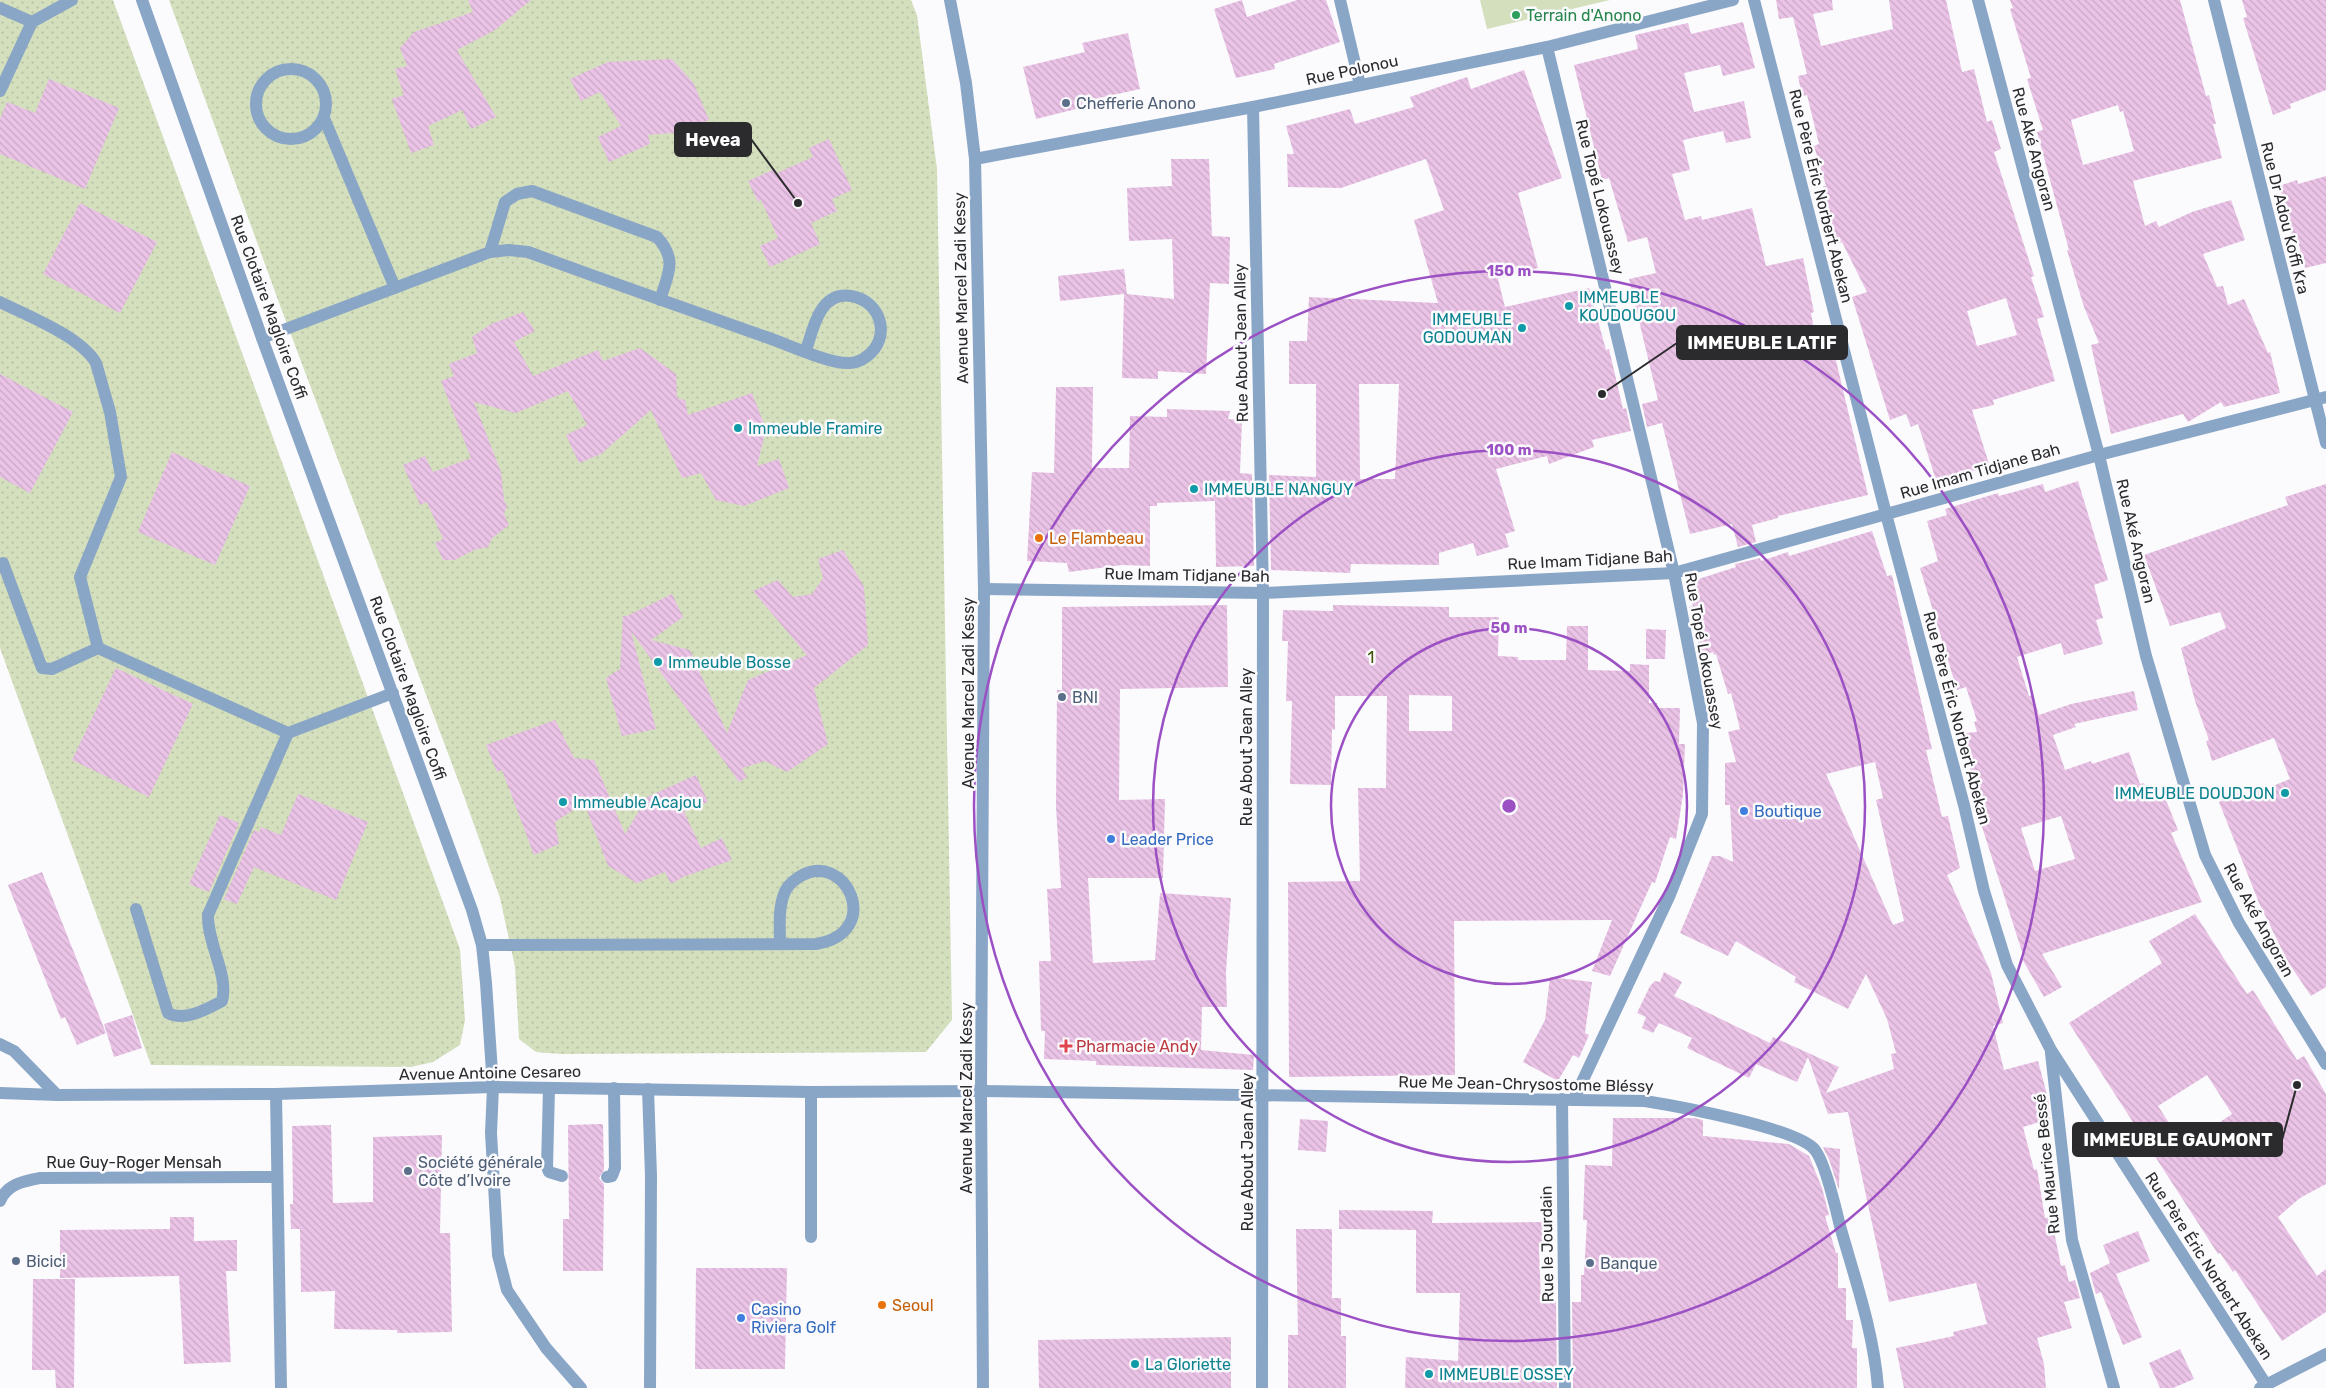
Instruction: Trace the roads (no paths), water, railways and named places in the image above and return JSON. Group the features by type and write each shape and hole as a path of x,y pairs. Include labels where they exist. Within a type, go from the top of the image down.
{"street":[{"path":"0,91 32,22 72,0"},
{"name":"Rue Clotaire Magloire Coffi","path":"142,0 262,338 472,910 482,945 493,1087 491,1133 498,1255 507,1290 546,1348 581,1388"},
{"name":"Avenue Marcel Zadi Kessy","path":"950,0 966,83 975,159 984,589 981,1092 983,1388"},
{"path":"1340,0 1360,85"},
{"name":"Rue Polonou","path":"975,159 1253,107 1547,47 1733,0"},
{"name":"Rue Père Éric Norbert Abekan","path":"1754,0 1886,514 1964,805 1984,891 2007,965 2051,1050 2264,1387"},
{"name":"Rue Aké Angoran","path":"1978,0 2099,455 2146,656 2205,856 2239,923 2326,1064"},
{"name":"Rue Dr Adou Koffi Kra","path":"2214,0 2320,399 2326,443"},
{"path":"0,8 32,22"},
{"name":"Rue Topé Lokouassey","path":"1547,47 1674,572 1702,723 1702,814 1669,897 1568,1099"},
{"path":"324,118 316,129 304,137 291,139 277,137 266,129 258,117 256,104 259,90 266,79 278,71 292,69 305,71 317,79 324,91 327,104 324,118 395,288"},
{"name":"Rue About Jean Alley","path":"1253,107 1263,594 1261,843 1264,1096 1262,1388"},
{"path":"490,252 505,202 517,194 532,191 657,237 667,248 671,263 660,300"},
{"path":"262,338 490,252 508,250 528,252 660,300 806,351 836,361 849,363 862,360 873,352 880,341 882,328 879,315 871,304 860,297 847,295 834,298 823,306 816,318 806,351"},
{"path":"0,302 66,336 86,351 96,363 110,412 121,477 80,577 98,648"},
{"name":"Rue Imam Tidjane Bah","path":"984,589 1263,594 1674,572 2099,455 2320,399"},
{"path":"3,563 42,668 52,669 98,648 288,733 393,693"},
{"path":"136,909 168,1012 175,1017 183,1017 222,1001 225,990 208,929 208,915 288,733"},
{"path":"482,945 816,944 830,942 842,935 851,923 854,910 852,895 844,883 833,875 819,872 805,874 793,881 784,893 781,906 780,944"},
{"path":"0,1044 14,1051 57,1095"},
{"name":"Rue Maurice Bessé","path":"2051,1050 2072,1240 2114,1388"},
{"name":"Avenue Antoine Cesareo","path":"0,1092 57,1095 276,1094 493,1087 811,1092 981,1092"},
{"path":"549,1088 547,1167 553,1175 562,1176"},
{"path":"607,1177 612,1176 615,1168 614,1088"},
{"path":"648,1089 652,1176 650,1388"},
{"path":"811,1092 811,1237"},
{"name":"Rue Me Jean-Chrysostome Bléssy","path":"981,1092 1645,1101 1708,1111 1802,1140 1815,1150 1832,1196 1876,1357 1878,1388"},
{"path":"276,1094 281,1388"},
{"name":"Rue le Jourdain","path":"1565,1388 1568,1099"},
{"name":"Rue Guy-Roger Mensah","path":"0,1201 3,1194 18,1182 40,1178 276,1177"},
{"path":"2264,1387 2326,1354"}],"place":[{"name":"Terrain d'Anono","path":"1516,15"},
{"name":"Chefferie Anono","path":"1066,103"},
{"name":"Hevea","path":"798,203"},
{"name":"IMMEUBLE KOUDOUGOU","path":"1569,306"},
{"name":"IMMEUBLE GODOUMAN","path":"1522,328"},
{"name":"IMMEUBLE LATIF","path":"1602,394"},
{"name":"Immeuble Framire","path":"738,428"},
{"name":"IMMEUBLE NANGUY","path":"1194,489"},
{"name":"Le Flambeau","path":"1039,538"},
{"name":"Immeuble Bosse","path":"658,662"},
{"name":"BNI","path":"1062,697"},
{"name":"IMMEUBLE DOUDJON","path":"2285,793"},
{"name":"Immeuble Acajou","path":"563,802"},
{"name":"Boutique","path":"1744,811"},
{"name":"Leader Price","path":"1111,839"},
{"name":"Pharmacie Andy","path":"1066,1046"},
{"name":"IMMEUBLE GAUMONT","path":"2297,1085"},
{"name":"Société générale Côte d’Ivoire","path":"408,1171"},
{"name":"Bicici","path":"16,1261"},
{"name":"Banque","path":"1590,1263"},
{"name":"Seoul","path":"882,1305"},
{"name":"Casino Riviera Golf","path":"741,1318"},
{"name":"La Gloriette","path":"1135,1364"},
{"name":"IMMEUBLE OSSEY","path":"1429,1374"}],"park label":[{"name":"1","path":"1371,657"}]}
